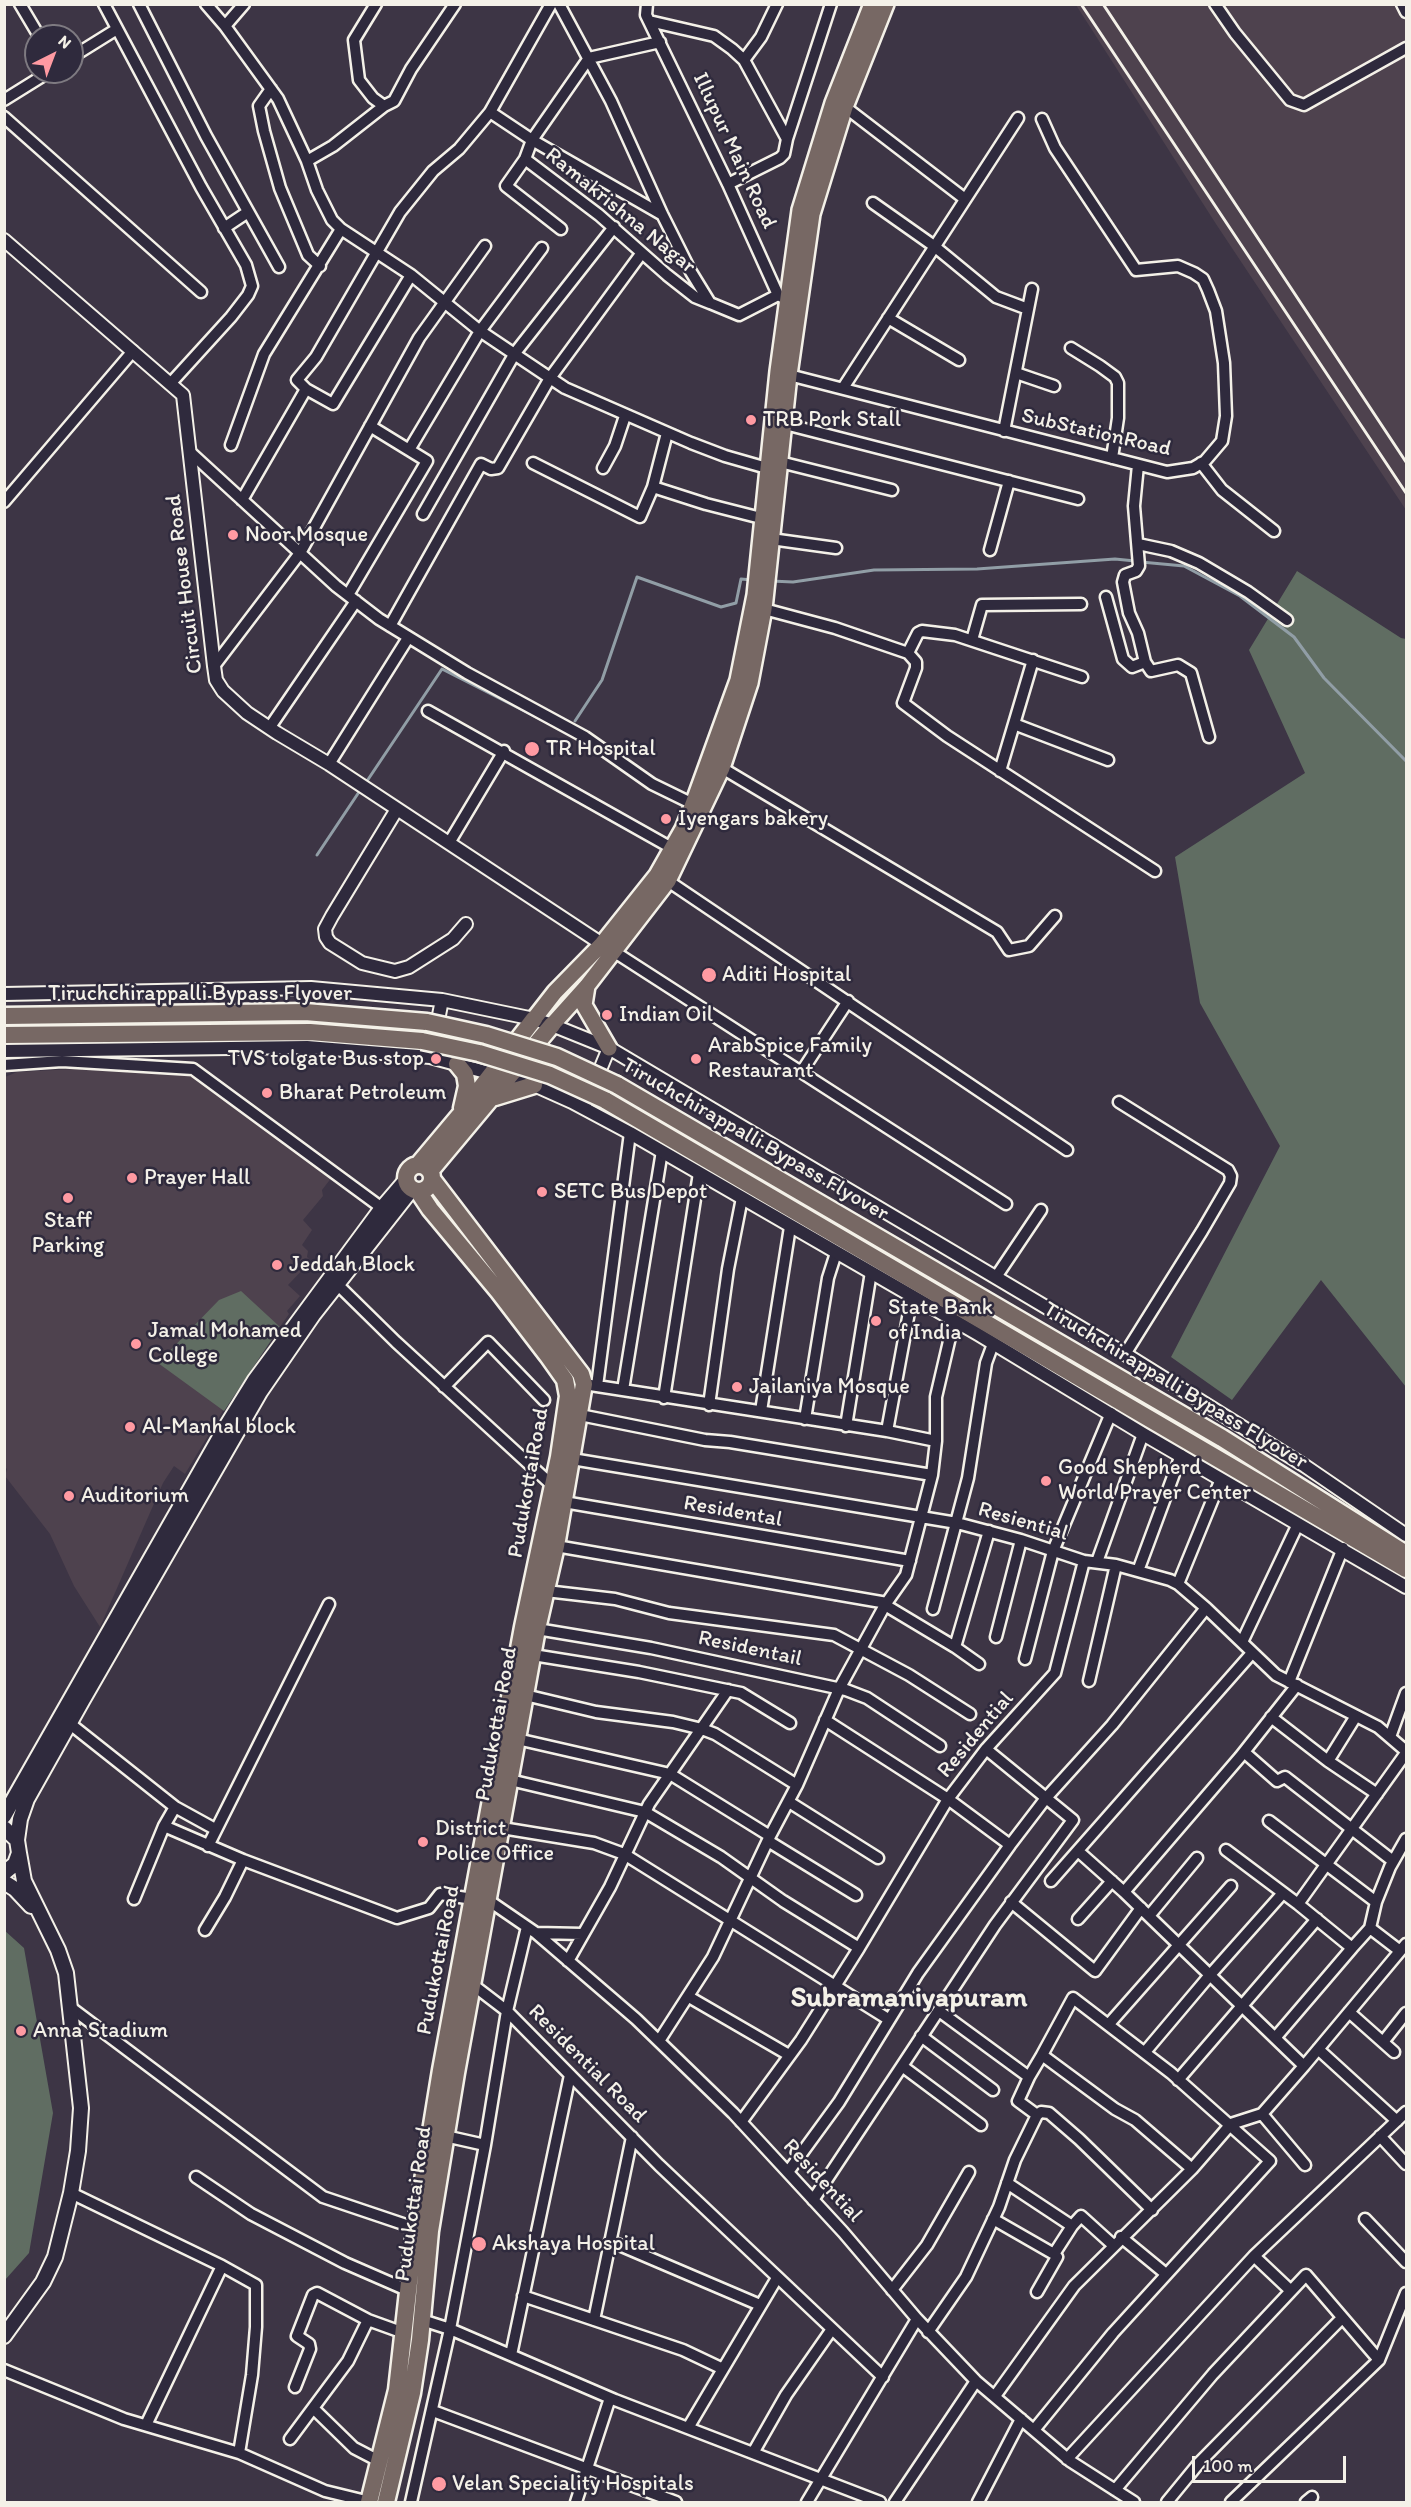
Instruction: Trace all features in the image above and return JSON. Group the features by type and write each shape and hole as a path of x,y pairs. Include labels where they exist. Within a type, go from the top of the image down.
{"highway":[{"name":"Tiruchchirappalli Bypass Flyover","path":"4,1016 305,1012 427,1022 486,1035 557,1057 617,1085 1222,1438 1407,1554"},
{"path":"534,1019 460,1115 427,1172 426,1189 412,1186 410,1169 427,1172 591,1385"},
{"path":"446,1142 492,1098 552,1025"},
{"name":"Tiruchchirappalli Bypass Flyover","path":"4,1035 310,1032 422,1041 479,1053 550,1075 605,1100 1407,1569"},
{"path":"457,1064 465,1074 467,1086 460,1115"},
{"path":"492,1098 534,1085"},
{"name":"PudukottaiRoad","path":"375,2502 381,2462 397,2390 407,2290 422,2230 441,2070 479,1897 514,1674 555,1496 568,1396 565,1380 499,1292 412,1186"},
{"name":"Pudukottai Road","path":"375,2502 412,2393 422,2320 422,2230 445,2136 473,1985 479,1897 502,1828 537,1629 556,1546 555,1496 572,1459 580,1415 591,1385"}],"main road":[{"path":"552,1025 587,986 608,948 657,875 677,851 722,768 750,683 774,465 788,300 800,210 833,103 872,4"},
{"path":"765,544 761,518 785,424 789,375 788,300 845,107 886,4"},
{"path":"534,1019 555,993 608,948 668,881 738,680 759,603"},
{"path":"587,986 584,1005 609,1048"},
{"path":"4,1816 309,1312 386,1211 412,1186"},
{"path":"309,1312 337,1284 386,1211"},
{"path":"4,1873 15,1864 20,1819 27,1799 69,1724 122,1619"},
{"path":"4,1828 18,1846 24,1881 58,1950 66,1973 81,2108 78,2151 71,2193 56,2257 43,2282 4,2336"},
{"path":"4,1882 15,1889 39,1914"}],"street":[{"path":"20,4 32,24"},
{"path":"104,4 246,265 252,286 231,317 170,384"},
{"path":"139,4 206,136 279,267"},
{"path":"206,4 225,26 278,99 332,220 446,301 480,331 550,378 595,403 725,456 892,490"},
{"path":"225,26 244,4"},
{"path":"376,4 354,40 359,80 373,98 384,106"},
{"path":"307,161 333,146 384,106 394,101 411,69 455,4"},
{"path":"411,275 333,404 306,389 297,380 316,357 400,212 434,171 459,148 490,112 551,4"},
{"path":"559,4 589,58 660,42"},
{"name":"Illupur Main Road","path":"647,4 646,15 728,184 788,300"},
{"path":"744,60 761,37 777,4"},
{"path":"728,184 784,154 831,4"},
{"path":"1215,4 1235,33 1290,100 1304,105 1407,48"},
{"path":"1402,4 1407,12"},
{"path":"649,21 714,36 744,60 787,140"},
{"path":"84,50 117,29"},
{"name":"Ramakrishna Nagar","path":"710,303 691,272 662,214 627,134 589,58 532,140 525,159 614,227 641,254 695,297 710,303 740,315 788,300"},
{"path":"4,100 30,84"},
{"path":"271,89 259,106 264,131 280,188 308,255 320,266"},
{"path":"845,107 965,199"},
{"name":"Ramakrishna Nagar","path":"490,112 532,140 662,214"},
{"path":"4,117 201,292"},
{"path":"843,388 1018,118"},
{"name":"SubStationRoad","path":"789,375 1167,472 1193,468 1201,463 1222,441 1226,416 1224,363 1216,311 1203,279 1178,266 1136,270 1055,148 1042,119"},
{"path":"525,159 506,186 561,229"},
{"path":"873,203 934,246 996,297 1028,309"},
{"path":"224,228 248,212"},
{"path":"423,514 515,353 614,227"},
{"path":"231,445 264,354 342,229"},
{"name":"Circuit House Road","path":"4,240 183,395 214,666 216,680 223,691 247,713 608,948"},
{"path":"214,666 300,553 419,338 484,246"},
{"path":"409,450 480,331 542,248"},
{"path":"390,626 481,464 491,469 498,468 550,378 641,254"},
{"path":"1004,431 1032,289"},
{"path":"888,318 959,360"},
{"path":"1071,348 1115,377 1118,383 1118,418 1112,458"},
{"path":"4,502 133,351"},
{"path":"1016,373 1054,386"},
{"path":"242,500 306,389"},
{"path":"603,468 615,446 626,416"},
{"path":"785,424 1078,499"},
{"path":"270,728 352,598 427,461 370,426"},
{"path":"533,463 640,517 653,487 667,433"},
{"path":"190,453 352,598 390,626 585,736 652,784 693,804"},
{"path":"1201,463 1222,490 1274,531"},
{"path":"1138,465 1134,506 1139,566 1138,569 1125,575 1123,582 1129,613 1138,633 1145,662 1151,670 1178,665 1191,673 1209,737"},
{"path":"990,550 1009,481"},
{"path":"653,487 761,518"},
{"path":"765,544 836,548"},
{"path":"1138,548 1171,551 1198,563 1248,592 1287,620"},
{"path":"1106,597 1127,665 1132,667 1145,662"},
{"path":"759,603 908,653 916,662 916,668 903,703 947,736 1155,871"},
{"path":"972,640 982,605 1081,604"},
{"path":"908,653 918,633 922,631 955,635 1082,676"},
{"path":"328,764 408,638"},
{"path":"1000,771 1033,660"},
{"path":"428,711 504,751 677,851"},
{"path":"1014,724 1108,760"},
{"path":"449,843 504,751"},
{"path":"722,768 997,932 1009,950 1029,946 1055,916"},
{"path":"397,809 332,916 325,929 326,937 330,943 362,963 395,970 409,967 444,944 466,924"},
{"path":"668,881 1067,1150"},
{"path":"608,948 1006,1204"},
{"path":"4,994 311,988 442,1000 534,1019 552,1025 609,1048 996,1277 1305,1466 1407,1535"},
{"path":"430,1057 442,1000"},
{"path":"802,1071 848,1001"},
{"path":"4,1051 307,1047 430,1057 493,1072 534,1085 585,1108 662,1151 1407,1587"},
{"path":"585,1108 609,1048"},
{"path":"4,1065 62,1061 193,1069 386,1211"},
{"path":"1119,1102 1228,1170 1231,1176 1230,1183 1202,1231 1125,1354"},
{"path":"630,1133 591,1385 709,1405 761,1410 936,1441"},
{"path":"623,1390 662,1151"},
{"path":"664,1398 699,1173"},
{"path":"709,1405 728,1269 742,1198"},
{"path":"996,1277 1041,1210"},
{"path":"761,1410 789,1227"},
{"path":"805,1419 828,1278 836,1253"},
{"path":"846,1426 871,1272"},
{"path":"337,1284 555,1496"},
{"path":"887,1431 912,1296"},
{"path":"659,2041 713,1957 789,1802 860,1647 906,1575 932,1475 936,1441 936,1397 954,1320"},
{"path":"444,1387 488,1342 544,1400"},
{"path":"933,1609 968,1478 986,1363 993,1344"},
{"path":"1025,1659 1053,1551 1111,1413"},
{"path":"580,1415 705,1440 790,1451 932,1475"},
{"path":"1097,1562 1143,1434"},
{"path":"1138,1571 1181,1455"},
{"name":"Resiential","path":"572,1459 957,1523 1021,1540 1084,1561 1116,1565 1178,1584 1276,1675 1378,1727 1407,1752"},
{"path":"1178,1584 1221,1479"},
{"name":"Residental","path":"555,1496 910,1561"},
{"path":"1242,1642 1298,1524"},
{"path":"955,1647 988,1531"},
{"path":"996,1637 1021,1540"},
{"path":"556,1546 886,1604 979,1664"},
{"path":"1124,1892 1244,1752 1293,1683 1343,1548"},
{"name":"Residential","path":"741,2121 835,1986 948,1799 986,1749 1055,1673 1084,1561"},
{"path":"1089,1681 1116,1565"},
{"path":"546,1591 615,1599 669,1613 834,1635 860,1647 970,1714"},
{"path":"208,1846 329,1604"},
{"path":"788,2172 839,2102 918,1973 1010,1845 1046,1798 1112,1725 1206,1608"},
{"name":"Residentail","path":"537,1629 651,1648 839,1689 867,1698 940,1746"},
{"path":"1051,1881 1252,1653"},
{"path":"533,1655 741,1693 790,1723"},
{"path":"568,1960 610,1887 645,1812 728,1690"},
{"path":"1390,1737 1407,1693"},
{"path":"525,1695 596,1712 673,1722 702,1729 715,1734 797,1785"},
{"path":"1328,1761 1356,1716"},
{"path":"1271,1717 1328,1761 1377,1794"},
{"path":"825,1720 948,1799 1010,1845"},
{"path":"69,1724 175,1807 215,1829"},
{"path":"517,1739 670,1774 856,1895"},
{"path":"813,2200 1011,1902 1073,1820 986,1749"},
{"path":"1244,1752 1277,1781 1285,1777 1393,1861"},
{"path":"1298,1904 1407,1752"},
{"path":"510,1780 645,1812 682,1832 783,1901 859,1948"},
{"path":"789,1802 878,1858"},
{"path":"134,1899 164,1826 175,1807"},
{"path":"1269,1821 1325,1866 1376,1902"},
{"path":"164,1826 243,1860 397,1918 429,1908 440,1894 479,1897"},
{"path":"502,1828 594,1843 624,1854 888,2019"},
{"path":"1275,2038 1370,1928 1376,1902 1393,1861 1407,1839"},
{"path":"1226,1850 1352,1948"},
{"path":"1078,1851 1179,1944 1304,2066"},
{"path":"1011,1902 1095,1971 1145,1912 1197,1858"},
{"path":"205,1930 225,1897 243,1860"},
{"path":"1078,1919 1112,1881"},
{"path":"1110,2024 1232,1886"},
{"path":"1145,2052 1283,1893"},
{"name":"Residential","path":"479,1897 532,1930 659,2041 741,2121 928,2332 976,2381 1067,2458 1134,2502"},
{"path":"1178,2080 1317,1919"},
{"path":"995,2396 1074,2286 1192,2169 1231,2124 1262,2114 1403,1947 1370,1928"},
{"path":"473,1985 507,2011 532,1930 582,1934"},
{"path":"689,1997 789,2055"},
{"path":"1034,2430 1113,2333 1270,2161 1231,2124 1145,2052 1073,1998 1018,2101 1037,2115"},
{"path":"70,2007 323,2196 422,2230"},
{"name":"Residential Road","path":"507,2011 632,2137 883,2377"},
{"name":"Residential Road","path":"411,2502 450,2329 485,2145 507,2011"},
{"path":"939,2011 1029,2077"},
{"path":"1349,2012 1394,2052"},
{"path":"1383,2042 1407,2013"},
{"path":"921,2036 993,2090"},
{"path":"1318,2049 1397,2121"},
{"path":"1042,2055 1115,2109 1135,2120 1192,2169"},
{"path":"902,2066 981,2125"},
{"path":"512,2355 570,2075"},
{"path":"928,2332 966,2277 993,2219 1015,2160 1037,2115 1044,2111 1055,2118 1152,2210"},
{"path":"1067,2458 1254,2256 1407,2112"},
{"path":"1262,2114 1305,2165"},
{"path":"445,2136 485,2145"},
{"path":"1380,2136 1407,2164"},
{"path":"594,2320 632,2137"},
{"path":"892,2290 927,2245 969,2172"},
{"path":"196,2177 251,2214 345,2263 407,2290"},
{"path":"1007,2183 1072,2226"},
{"path":"71,2193 222,2266 256,2285 256,2328 252,2375 239,2453"},
{"path":"1054,2254 1081,2216 1113,2245"},
{"path":"993,2219 1057,2257 1037,2292"},
{"path":"1365,2219 1407,2262"},
{"path":"1121,2237 1166,2274"},
{"path":"610,2241 760,2305"},
{"path":"1254,2256 1292,2291"},
{"path":"146,2425 222,2266"},
{"path":"1115,2490 1213,2374 1306,2275 1379,2360"},
{"path":"688,2428 721,2368 777,2278"},
{"path":"295,2387 310,2349 309,2344 297,2336 313,2295 317,2293 368,2320 404,2333"},
{"path":"1231,2502 1379,2360 1407,2293"},
{"path":"524,2296 684,2350 721,2368"},
{"path":"1167,2502 1199,2463 1342,2318"},
{"path":"807,2502 917,2319"},
{"path":"290,2439 348,2361 368,2320"},
{"path":"422,2320 450,2329 610,2398 880,2502"},
{"path":"753,2453 786,2395 832,2329"},
{"path":"4,2370 124,2419 239,2453 325,2491 375,2502"},
{"path":"895,2502 976,2381"},
{"path":"576,2502 610,2398"},
{"path":"313,2408 354,2448 381,2462"},
{"path":"433,2411 676,2502"},
{"path":"978,2502 1021,2419"}],"shaded area":[{"path":"1076,5 1406,5 1406,510 1216,224"},
{"name":"Jamal Mohamed College","path":"183,1068 332,1177 322,1190 323,1196 303,1220 312,1230 302,1245 308,1251 307,1257 311,1261 288,1285 300,1296 287,1311 289,1314 236,1389 185,1474 174,1466 163,1483 100,1627 74,1586 50,1534 5,1476 7,1469 5,1467 5,1077 17,1072 74,1069"}],"green space":[{"path":"1297,571 1406,639 1406,1387 1321,1280 1232,1400 1171,1357 1280,1146 1200,1003 1175,857 1305,773 1249,650"},
{"path":"241,1291 280,1327 224,1411 158,1363 219,1300"},
{"name":"Anna Stadium","path":"4,1930 24,1948 53,2113 29,2253 5,2280"}],"waterway":[{"path":"771,581 793,582 874,570 977,569 1115,559 1135,561"},
{"path":"1141,562 1184,566 1240,596 1294,637 1324,678 1406,761"},
{"path":"575,721 602,680 637,577 721,607 736,603 741,579 752,580"},
{"path":"365,784 442,669 548,723"},
{"path":"317,855 361,789"}],"railway":[{"path":"1081,4 1406,493"},
{"path":"1103,4 1406,462"}],"place":[{"name":"TRB Pork Stall","path":"751,420"},
{"name":"Noor Mosque","path":"233,535"},
{"name":"TR Hospital","path":"532,749"},
{"name":"Iyengars bakery","path":"666,819"},
{"name":"Aditi Hospital","path":"709,975"},
{"name":"Indian Oil","path":"607,1015"},
{"name":"TVS tolgate Bus stop","path":"436,1059"},
{"name":"ArabSpice Family Restaurant","path":"696,1059"},
{"name":"Bharat Petroleum","path":"267,1093"},
{"name":"Prayer Hall","path":"132,1178"},
{"name":"SETC Bus Depot","path":"542,1192"},
{"name":"Staff Parking","path":"68,1198"},
{"name":"Jeddah Block","path":"277,1265"},
{"name":"State Bank of India","path":"876,1321"},
{"name":"Jamal Mohamed College","path":"136,1344"},
{"name":"Jailaniya Mosque","path":"737,1387"},
{"name":"Al-Manhal block","path":"130,1427"},
{"name":"Good Shepherd World Prayer Center","path":"1046,1481"},
{"name":"Auditorium","path":"69,1496"},
{"name":"District Police Office","path":"423,1842"},
{"name":"Anna Stadium","path":"21,2031"},
{"name":"Akshaya Hospital","path":"479,2244"},
{"name":"Velan Speciality Hospitals","path":"439,2484"}],"district":[{"name":"Subramaniyapuram","path":"909,1999"}]}
